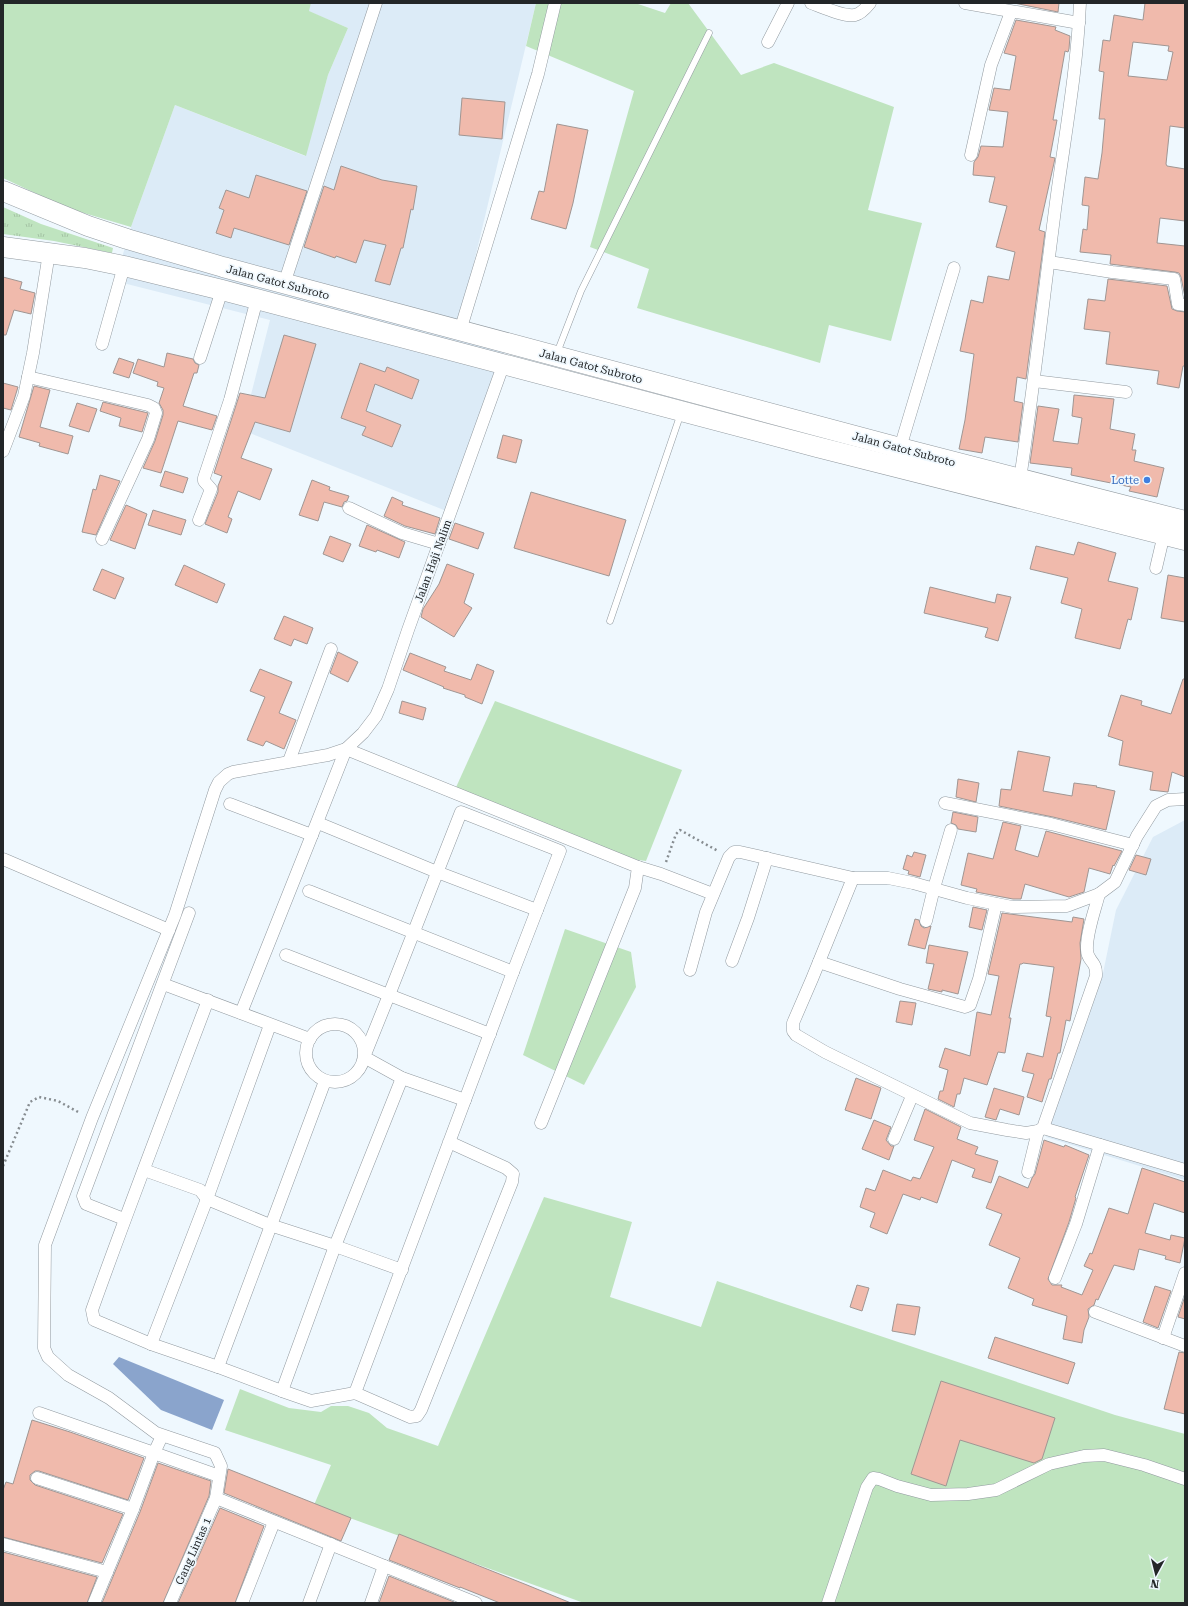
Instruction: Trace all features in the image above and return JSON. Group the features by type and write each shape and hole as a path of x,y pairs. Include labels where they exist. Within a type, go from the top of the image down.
{"highway":[{"name":"Jalan Gatot Subroto","path":"3,191 88,226 127,239 284,284 900,448 1185,522"},
{"name":"Jalan Gatot Subroto","path":"3,247 50,253 124,266 222,290 682,411 1185,540"}],"street":[{"path":"284,284 376,3"},
{"path":"460,331 538,74 555,3"},
{"path":"768,42 788,3"},
{"path":"811,3 845,14 856,15 862,12 870,3"},
{"path":"965,3 1079,23"},
{"path":"1020,479 1075,70 1080,3"},
{"path":"971,155 991,65 1011,12"},
{"path":"3,451 24,396 50,253"},
{"path":"1049,262 1112,272 1174,279 1178,304 1185,305"},
{"path":"102,344 124,266"},
{"path":"900,448 954,268"},
{"path":"200,358 222,290"},
{"path":"199,520 211,489 204,481 204,478 230,400 256,299"},
{"name":"Jalan Haji Nalim","path":"346,749 363,733 376,716 388,689 504,363"},
{"path":"28,377 148,405 154,408 156,413 148,439 102,539"},
{"path":"1034,381 1126,392"},
{"path":"349,508 402,533 439,544"},
{"path":"1156,568 1164,534"},
{"path":"289,761 331,649"},
{"path":"241,1014 346,749 638,867 661,874 713,894"},
{"name":"Gang Lintas 1","path":"170,1603 216,1498 221,1466 215,1453 156,1433 110,1398 68,1375 48,1357 44,1348 45,1245 92,1118 175,915 215,790 219,782 228,774 233,772 328,755 346,749"},
{"path":"690,970 706,912 729,857 734,852 740,852 853,878 888,878 1012,907 1067,906 1099,894 1115,882 1133,845 1156,806 1168,800 1185,799"},
{"path":"945,803 1051,824 1133,845"},
{"path":"230,804 312,835"},
{"path":"355,1393 560,851 461,812 360,1069 353,1077 344,1081 325,1081 315,1075 309,1067 306,1057 306,1047 310,1038 323,1026 332,1024 342,1025 350,1028 358,1034 362,1042 364,1057"},
{"path":"318,822 437,872 537,910"},
{"path":"926,921 951,830"},
{"path":"732,961 748,918 767,858"},
{"path":"3,859 169,930"},
{"path":"541,1123 634,888 638,867"},
{"path":"853,878 793,1023 792,1031 796,1035 825,1052 912,1096 970,1123 1026,1132 1040,1129 1185,1170"},
{"path":"309,891 513,972"},
{"path":"1028,1172 1040,1129 1096,976 1096,966 1087,951 1099,894"},
{"path":"819,962 900,989 965,1007 970,1005 974,994 996,904"},
{"path":"124,1219 86,1204 83,1196 189,913"},
{"path":"286,955 490,1034"},
{"path":"163,984 270,1025 310,1038"},
{"path":"208,1000 124,1219 92,1310 94,1320 151,1344 218,1367 282,1392 311,1401 355,1393 410,1417 417,1416 422,1410 512,1182 513,1174 506,1168 449,1142"},
{"path":"151,1344 207,1199 270,1025"},
{"path":"364,1057 402,1078 465,1100"},
{"path":"282,1392 335,1246 402,1078"},
{"path":"218,1367 325,1081"},
{"path":"894,1139 912,1096"},
{"path":"1055,1278 1081,1210 1100,1145"},
{"path":"144,1170 200,1190 207,1199 270,1225 402,1270"},
{"path":"1163,1338 1185,1273"},
{"path":"1095,1312 1185,1346"},
{"path":"38,1413 154,1452 219,1476"},
{"path":"94,1603 133,1509 154,1452 162,1436"},
{"path":"828,1603 867,1487 874,1478 931,1495 968,1494 996,1490 1049,1464 1084,1456 1104,1455 1144,1465 1185,1479"},
{"path":"37,1478 133,1509"},
{"path":"216,1498 384,1566 460,1600 476,1603"},
{"path":"242,1603 274,1522"},
{"path":"3,1544 107,1572"},
{"path":"309,1603 331,1544"},
{"path":"371,1603 384,1566"}],"lane":[{"path":"556,357 581,291 710,33"},
{"path":"610,621 682,411"}],"path":[{"path":"661,874 676,834 680,830 729,857"},
{"path":"3,1166 30,1102 39,1097 58,1101 92,1118"}],"shaded area":[{"path":"311,3 536,3 460,321 511,334 449,512 242,430 270,320 115,281 131,227 175,105 305,156 328,75 348,28 308,11"},
{"path":"1185,820 1185,1180 1046,1137 1102,978 1116,910 1153,837"}],"green space":[{"path":"3,3 311,3 309,11 348,28 328,75 306,156 175,105 131,227 67,208 3,178"},
{"path":"536,3 635,3 665,13 671,3 688,3 741,75 774,63 894,107 868,210 922,223 891,341 829,325 820,363 637,308 649,269 590,247 634,91 526,46"},
{"path":"3,207 41,224 113,248 112,253 54,241 3,234"},
{"path":"495,701 682,770 646,861 592,854 453,794"},
{"path":"565,929 631,952 636,987 584,1085 523,1055"},
{"path":"544,1197 632,1222 610,1297 701,1327 717,1281 1115,1415 1185,1434 1185,1603 584,1603 314,1505 331,1465 225,1430 240,1389 289,1408 321,1412 331,1406 348,1406 369,1413 387,1428 438,1446"}],"water":[{"path":"119,1357 224,1400 212,1430 161,1410 113,1364"}],"building":[{"path":"1014,3 1059,3 1058,12"},
{"path":"1145,3 1185,3 1185,128 1170,126 1166,164 1167,166 1185,169 1185,221 1160,218 1157,243 1185,246 1185,297 1179,273 1110,264 1111,255 1080,252 1083,229 1087,230 1089,206 1082,205 1085,177 1098,179 1102,153 1105,119 1099,119 1104,72 1099,71 1103,40 1110,41 1114,15 1143,20","holes":["1133,42 1169,46 1168,51 1173,52 1167,80 1128,76"]},
{"path":"1016,20 1056,27 1055,30 1070,36 1069,49 1068,52 1065,51 1053,120 1057,120 1050,157 1055,158 1039,230 1045,232 1026,379 1017,377 1014,401 1023,403 1018,442 985,437 982,453 959,449 965,420 974,354 960,351 971,300 983,303 988,276 1009,280 1015,252 996,247 1007,206 989,202 995,177 973,175 974,162 978,157 981,146 1003,147 1008,112 989,110 994,88 1010,90 1016,56 1004,53"},
{"path":"462,98 505,102 502,139 459,135"},
{"path":"557,124 588,130 566,229 531,219 539,191 544,192"},
{"path":"341,166 382,180 417,186 413,210 411,209 403,248 401,248 390,285 375,281 386,245 364,240 356,263 336,256 335,258 304,247 324,186 334,190"},
{"path":"256,175 307,191 289,245 234,228 231,238 216,233 224,210 219,208 226,190 249,198"},
{"path":"3,277 22,282 20,289 35,293 31,314 14,310 6,335 3,335"},
{"path":"1108,279 1167,286 1172,309 1185,312 1185,366 1183,366 1179,388 1157,384 1159,371 1106,364 1110,332 1084,329 1088,299 1105,301"},
{"path":"284,335 316,344 290,432 255,422 241,458 272,469 260,500 238,491 228,517 232,519 227,533 205,524 218,492 218,486 222,476 214,473 240,393 265,398"},
{"path":"167,353 193,359 195,363 199,365 197,373 194,373 183,406 217,416 212,430 178,421 161,473 143,468 155,441 163,415 163,410 159,403 164,388 157,386 158,382 133,373 138,359 164,367"},
{"path":"119,358 134,363 129,378 113,373"},
{"path":"360,363 385,372 387,367 419,380 412,399 375,384 366,411 401,425 392,447 362,435 366,427 341,418"},
{"path":"3,383 18,387 11,410 3,408"},
{"path":"34,386 50,390 40,427 73,436 68,454 39,446 40,443 19,437"},
{"path":"1074,395 1114,399 1110,429 1135,434 1132,450 1136,450 1134,461 1164,468 1157,497 1129,491 1131,487 1071,475 1072,468 1030,463 1038,406 1059,409 1053,441 1078,444 1082,418 1072,416"},
{"path":"103,402 148,413 142,432 119,426 121,418 100,411"},
{"path":"77,403 97,409 89,432 69,426"},
{"path":"503,435 522,440 516,463 497,458"},
{"path":"165,471 188,478 183,493 160,486"},
{"path":"100,475 120,481 96,535 82,532 93,489 96,490"},
{"path":"312,480 330,487 329,490 349,496 342,507 324,502 318,521 299,515"},
{"path":"531,492 626,520 609,576 514,548"},
{"path":"392,497 403,502 402,505 440,518 435,534 405,526 384,516"},
{"path":"126,505 147,514 135,549 110,540"},
{"path":"153,510 186,520 181,535 148,525"},
{"path":"455,523 484,533 478,549 449,539"},
{"path":"367,525 405,542 399,558 377,550 376,552 359,546"},
{"path":"330,536 351,544 343,562 323,554"},
{"path":"1078,542 1116,553 1108,581 1138,588 1131,620 1128,619 1120,649 1075,638 1082,609 1061,603 1068,578 1030,569 1036,546 1074,555"},
{"path":"447,564 474,574 464,603 472,608 454,637 421,617 423,609 439,584"},
{"path":"184,565 225,584 217,603 175,585"},
{"path":"102,569 124,578 115,599 93,590"},
{"path":"1168,575 1185,578 1185,622 1161,618"},
{"path":"930,587 995,603 997,594 1011,597 998,641 985,637 988,628 924,613"},
{"path":"284,616 313,628 307,644 294,639 291,646 274,639"},
{"path":"338,652 358,662 348,682 330,673"},
{"path":"410,653 446,667 444,671 471,680 477,664 494,671 482,704 465,697 465,695 443,688 444,687 403,670"},
{"path":"260,669 292,682 279,713 296,720 284,749 266,741 263,746 247,740 265,697 250,691"},
{"path":"1183,679 1185,679 1185,777 1172,772 1168,792 1150,790 1153,772 1119,765 1123,741 1108,736 1121,695 1142,701 1141,705 1171,714"},
{"path":"402,701 426,708 423,720 399,713"},
{"path":"1018,751 1050,757 1043,791 1072,796 1074,783 1097,786 1096,787 1115,791 1106,830 999,806 1001,789 1011,790"},
{"path":"958,779 979,783 976,802 956,797"},
{"path":"953,812 978,817 976,832 958,829 956,825 951,823"},
{"path":"1003,822 1021,826 1015,850 1038,857 1046,831 1122,851 1114,866 1113,865 1110,874 1089,868 1084,892 1069,897 1025,884 1021,899 1013,899 976,892 977,889 961,885 968,853 993,859"},
{"path":"914,852 926,855 920,877 908,874 909,871 903,869 907,855 912,857"},
{"path":"1136,855 1151,859 1146,875 1129,870"},
{"path":"973,907 987,910 982,930 969,927"},
{"path":"1002,913 1072,922 1073,917 1084,919 1080,943 1081,959 1070,1021 1066,1020 1060,1053 1058,1053 1051,1079 1049,1079 1042,1102 1027,1097 1034,1074 1022,1071 1027,1053 1043,1057 1051,1017 1046,1016 1054,967 1023,963 1020,964 1009,1018 1011,1018 1005,1053 998,1052 987,1085 964,1078 960,1094 957,1094 954,1107 938,1099 940,1091 943,1091 948,1070 939,1067 945,1048 970,1056 977,1012 991,1015 999,976 988,974"},
{"path":"915,919 919,920 921,926 924,928 931,926 925,949 908,945"},
{"path":"929,945 968,952 958,994 942,990 942,992 928,989 934,964 926,963"},
{"path":"900,1001 916,1003 912,1025 896,1022"},
{"path":"856,1078 881,1088 871,1119 845,1110"},
{"path":"994,1088 1024,1097 1019,1115 1000,1109 996,1120 985,1117"},
{"path":"925,1109 961,1127 957,1139 978,1147 975,1154 998,1161 991,1183 972,1177 975,1169 952,1160 937,1203 921,1197 920,1200 903,1194 887,1234 870,1227 875,1213 860,1207 866,1188 875,1191 883,1170 911,1181 913,1177 920,1179 934,1147 914,1140"},
{"path":"874,1120 891,1127 886,1140 891,1146 894,1146 889,1160 862,1149"},
{"path":"1044,1140 1064,1147 1065,1145 1089,1155 1075,1197 1076,1198 1069,1222 1048,1279 1052,1285 1062,1285 1061,1287 1082,1295 1093,1270 1084,1266 1090,1253 1092,1254 1109,1208 1128,1214 1142,1168 1185,1182 1185,1213 1154,1203 1145,1233 1170,1240 1171,1235 1185,1238 1180,1263 1165,1259 1166,1256 1139,1249 1134,1270 1114,1265 1098,1300 1096,1299 1094,1305 1088,1309 1089,1317 1084,1330 1082,1343 1063,1339 1067,1316 1032,1305 1034,1299 1008,1288 1020,1258 989,1245 1002,1214 986,1208 999,1176 1028,1188 1035,1174"},
{"path":"857,1285 869,1288 862,1311 850,1307"},
{"path":"1155,1286 1171,1291 1158,1328 1143,1322"},
{"path":"1185,1296 1185,1319 1178,1317"},
{"path":"897,1304 920,1307 915,1335 892,1331"},
{"path":"995,1337 1075,1363 1068,1384 988,1358"},
{"path":"1179,1352 1185,1353 1185,1414 1164,1409"},
{"path":"941,1381 1055,1418 1042,1459 1034,1463 960,1440 946,1486 911,1474"},
{"path":"32,1420 144,1458 128,1500 39,1471 35,1471 30,1475 30,1480 35,1485 123,1514 102,1563 3,1537 3,1490 6,1482 13,1484"},
{"path":"158,1463 211,1481 209,1496 163,1603 102,1603 140,1512"},
{"path":"228,1469 351,1518 341,1541 224,1493"},
{"path":"220,1508 264,1526 235,1603 178,1603"},
{"path":"399,1534 571,1603 500,1603 389,1560"},
{"path":"3,1552 97,1577 87,1603 3,1603"},
{"path":"389,1576 454,1602 454,1603 379,1603"}],"place":[{"name":"Lotte","path":"1147,480"}]}
